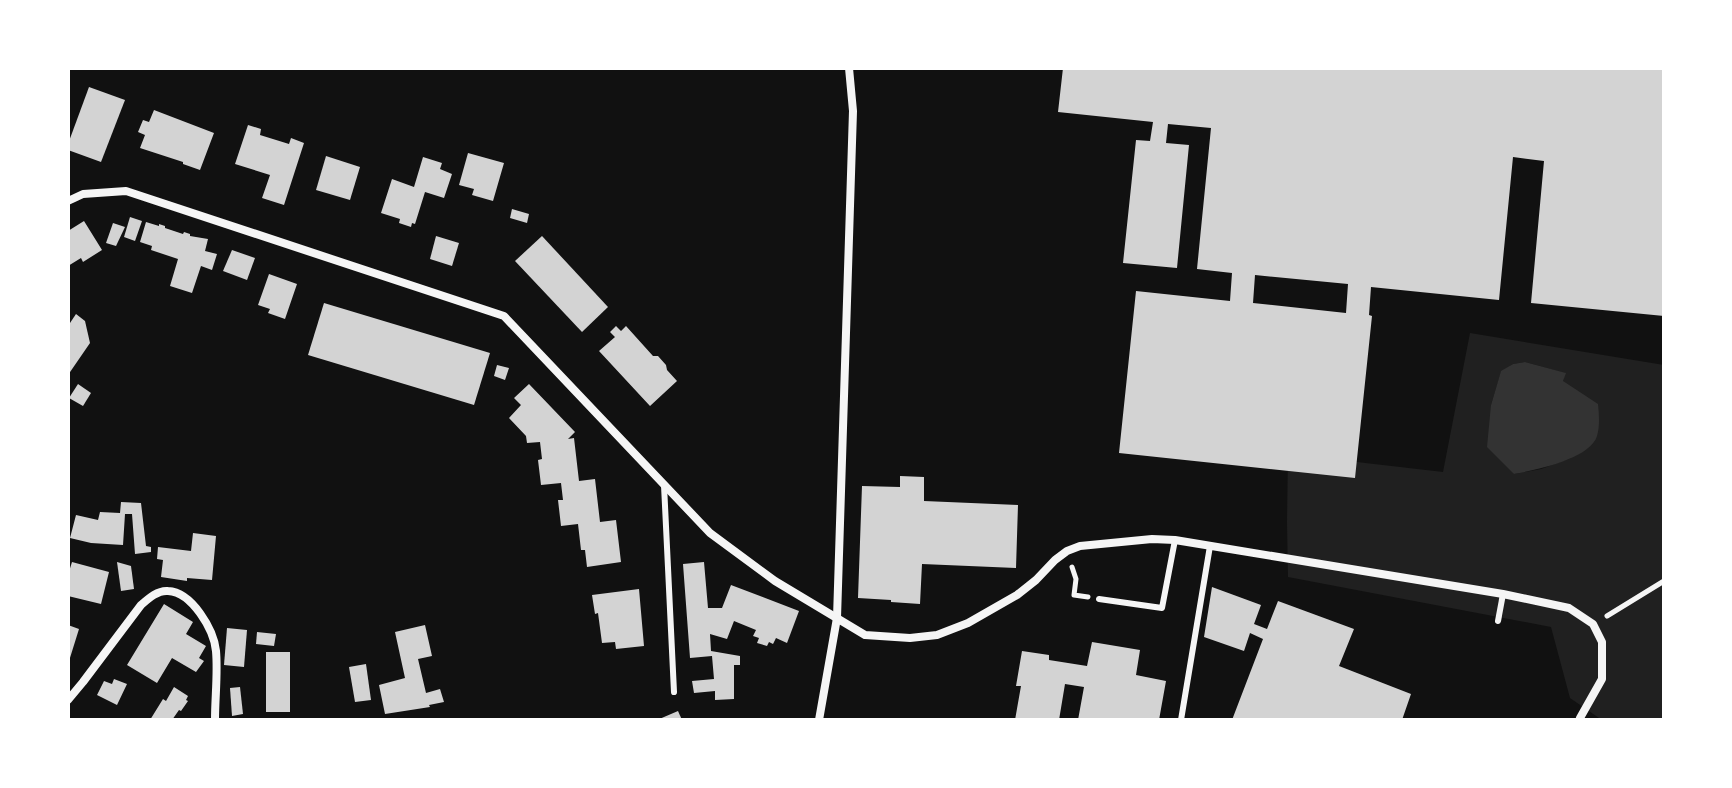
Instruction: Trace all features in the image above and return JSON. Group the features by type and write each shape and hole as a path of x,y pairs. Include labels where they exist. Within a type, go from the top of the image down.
{"street":[{"path":"819,720 837,618 853,111 849,68"},
{"path":"68,201 83,194 126,191 504,316 710,533 775,581 865,635 910,638 937,635 968,623 1017,595 1055,560 1080,546 1152,539 1175,540 1503,594 1569,608 1593,624 1602,642 1602,679 1579,719"},
{"path":"68,700 141,605 153,595 167,590 180,594 192,603 206,620 216,649 215,720"}],"lane":[{"path":"664,485 674,692"},
{"path":"1099,599 1162,608 1175,540"},
{"path":"1181,720 1210,546"},
{"path":"1498,621 1503,594"}],"path":[{"path":"1076,579 1074,595 1086,597"},
{"path":"1593,624 1664,581"}],"shaded area":[{"path":"1470,333 1664,365 1664,720 1602,720 1570,698 1551,627 1288,577 1288,454 1443,472","holes":["1525,362 1565,373 1563,380 1571,458 1541,469 1514,474 1491,405 1501,372 1513,364"]},
{"path":"1525,362 1566,373 1563,381 1598,404 1599,428 1592,444 1573,457 1514,474 1487,447 1491,405 1501,371"}],"building":[{"path":"1063,68 1664,68 1664,316 1531,303 1544,161 1513,157 1499,300 1371,287 1369,315 1372,316 1355,478 1119,453 1136,291 1230,301 1232,273 1197,269 1211,128 1168,124 1166,143 1189,145 1177,268 1123,263 1136,140 1150,141 1153,122 1058,112","holes":["1255,275 1348,284 1346,313 1253,303"]},
{"path":"89,87 125,100 101,162 68,150"},
{"path":"154,110 214,133 200,170 140,148 145,135 138,132 143,120 149,122"},
{"path":"248,125 261,129 260,135 289,144 291,138 304,143 284,205 262,198 270,175 235,164"},
{"path":"468,153 504,163 493,201 472,195 474,189 459,185"},
{"path":"326,156 360,167 350,200 316,190"},
{"path":"423,157 442,163 440,169 452,174 444,198 425,192 415,224 412,223 411,227 399,223 400,219 381,213 392,179 414,187"},
{"path":"512,209 529,214 527,223 510,218"},
{"path":"130,217 142,221 135,241 124,237"},
{"path":"84,221 102,250 83,262 81,258 68,266 68,231"},
{"path":"146,222 208,239 205,251 217,254 212,270 201,266 192,293 170,286 178,259 151,250 152,246 140,242"},
{"path":"113,223 125,227 116,246 106,243"},
{"path":"436,236 459,243 452,266 430,259"},
{"path":"542,236 608,307 582,332 515,261"},
{"path":"232,250 255,258 247,280 223,271"},
{"path":"269,274 297,284 285,319 268,313 270,309 258,305"},
{"path":"324,303 490,353 474,405 308,355"},
{"path":"76,314 85,321 90,343 68,375 68,326"},
{"path":"616,326 621,331 626,326 653,356 658,356 677,381 650,406 599,351 615,337 610,332"},
{"path":"497,365 509,368 505,380 494,376"},
{"path":"78,384 91,393 83,406 69,398"},
{"path":"529,384 575,432 568,439 574,438 579,481 595,479 600,522 616,520 621,562 587,567 578,524 561,526 558,500 563,500 561,483 541,485 538,460 542,459 540,442 527,443 526,436 509,418 521,405 514,398"},
{"path":"900,476 924,477 924,501 1018,505 1016,568 922,564 920,604 858,598 862,486 900,487"},
{"path":"121,502 141,503 146,546 151,547 151,552 135,554 132,514 125,514 123,545 70,538 76,515 98,520 100,512 120,513"},
{"path":"193,533 216,536 212,580 187,578 187,581 161,577 163,560 157,559 158,547 191,551"},
{"path":"72,562 109,572 101,604 68,596 68,575"},
{"path":"117,562 131,566 134,589 121,591"},
{"path":"704,562 708,608 722,608 731,585 799,611 787,643 776,638 773,644 769,642 767,646 757,643 759,638 753,636 756,630 734,621 727,639 710,634 711,651 740,656 740,665 734,665 734,699 715,700 715,691 694,693 692,681 714,679 712,656 690,658 683,564"},
{"path":"1212,587 1261,605 1254,624 1267,629 1278,601 1354,629 1339,666 1411,694 1402,720 1232,720 1263,639 1250,633 1244,651 1204,637"},
{"path":"639,589 644,646 616,649 615,642 602,643 592,595"},
{"path":"164,604 193,622 186,634 206,646 199,658 204,661 196,672 172,658 157,683 127,665"},
{"path":"68,625 79,629 69,661 68,660"},
{"path":"425,625 432,656 418,659 426,693 440,689 444,702 385,714 379,685 405,678 395,632"},
{"path":"227,628 247,630 244,667 224,665"},
{"path":"257,632 276,634 274,646 256,644"},
{"path":"1092,642 1140,650 1136,675 1166,681 1159,720 1078,720 1084,687 1065,684 1059,720 1015,720 1021,686 1016,686 1022,651 1049,655 1049,660 1087,666"},
{"path":"266,652 290,652 290,712 266,712"},
{"path":"366,664 371,700 355,702 349,667"},
{"path":"114,679 127,684 117,705 97,695 104,681 112,684"},
{"path":"174,687 188,696 181,711 172,720 150,720 163,699 166,701"},
{"path":"240,687 243,714 232,716 230,688"},
{"path":"678,711 682,720 657,720"}]}
